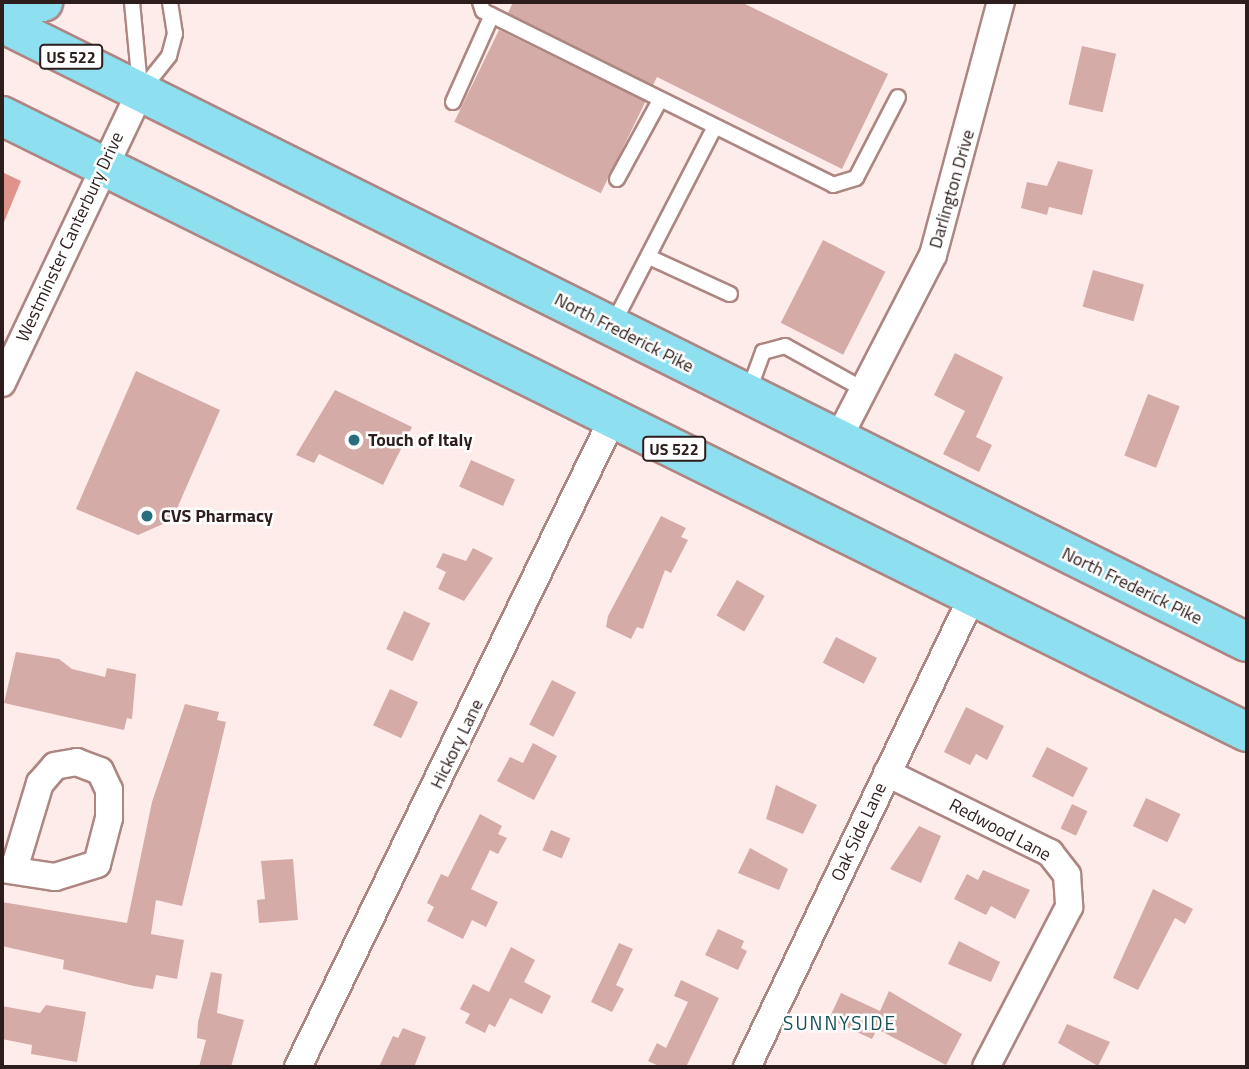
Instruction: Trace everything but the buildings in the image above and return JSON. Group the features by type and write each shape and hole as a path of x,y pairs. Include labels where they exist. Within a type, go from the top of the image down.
{"main road":[{"path":"2,10 43,2"},
{"name":"North Frederick Pike","path":"2,23 837,441 1247,642"},
{"name":"US 522","path":"2,116 972,597 1242,718"}],"street":[{"name":"Darlington Drive","path":"837,441 933,255 949,212 1001,2"},
{"name":"Westminster Canterbury Drive","path":"2,383 102,165 140,92"},
{"name":"Hickory Lane","path":"298,1067 613,418"},
{"name":"Oak Side Lane","path":"747,1067 972,597"},
{"path":"76,762 100,771 109,790 109,818 97,864 55,877 8,869 40,783 55,766 76,762"},
{"name":"Redwood Lane","path":"887,772 1050,853 1067,875 1069,906 986,1067"}],"lane":[{"path":"132,2 140,92"},
{"path":"140,92 169,56 175,34 170,2"},
{"path":"480,2 492,15 825,182 844,185 856,178 898,97"},
{"path":"453,103 492,15"},
{"path":"617,179 652,106 660,100"},
{"path":"612,327 715,128"},
{"path":"649,257 730,294"},
{"path":"747,396 763,352 785,346 863,389"}],"shaded area":[{"path":"2,172 21,181 2,227"}],"place":[{"name":"Touch of Italy","path":"354,440"},
{"name":"CVS Pharmacy","path":"147,516"}],"district":[{"name":"SUNNYSIDE","path":"840,1023"}]}
